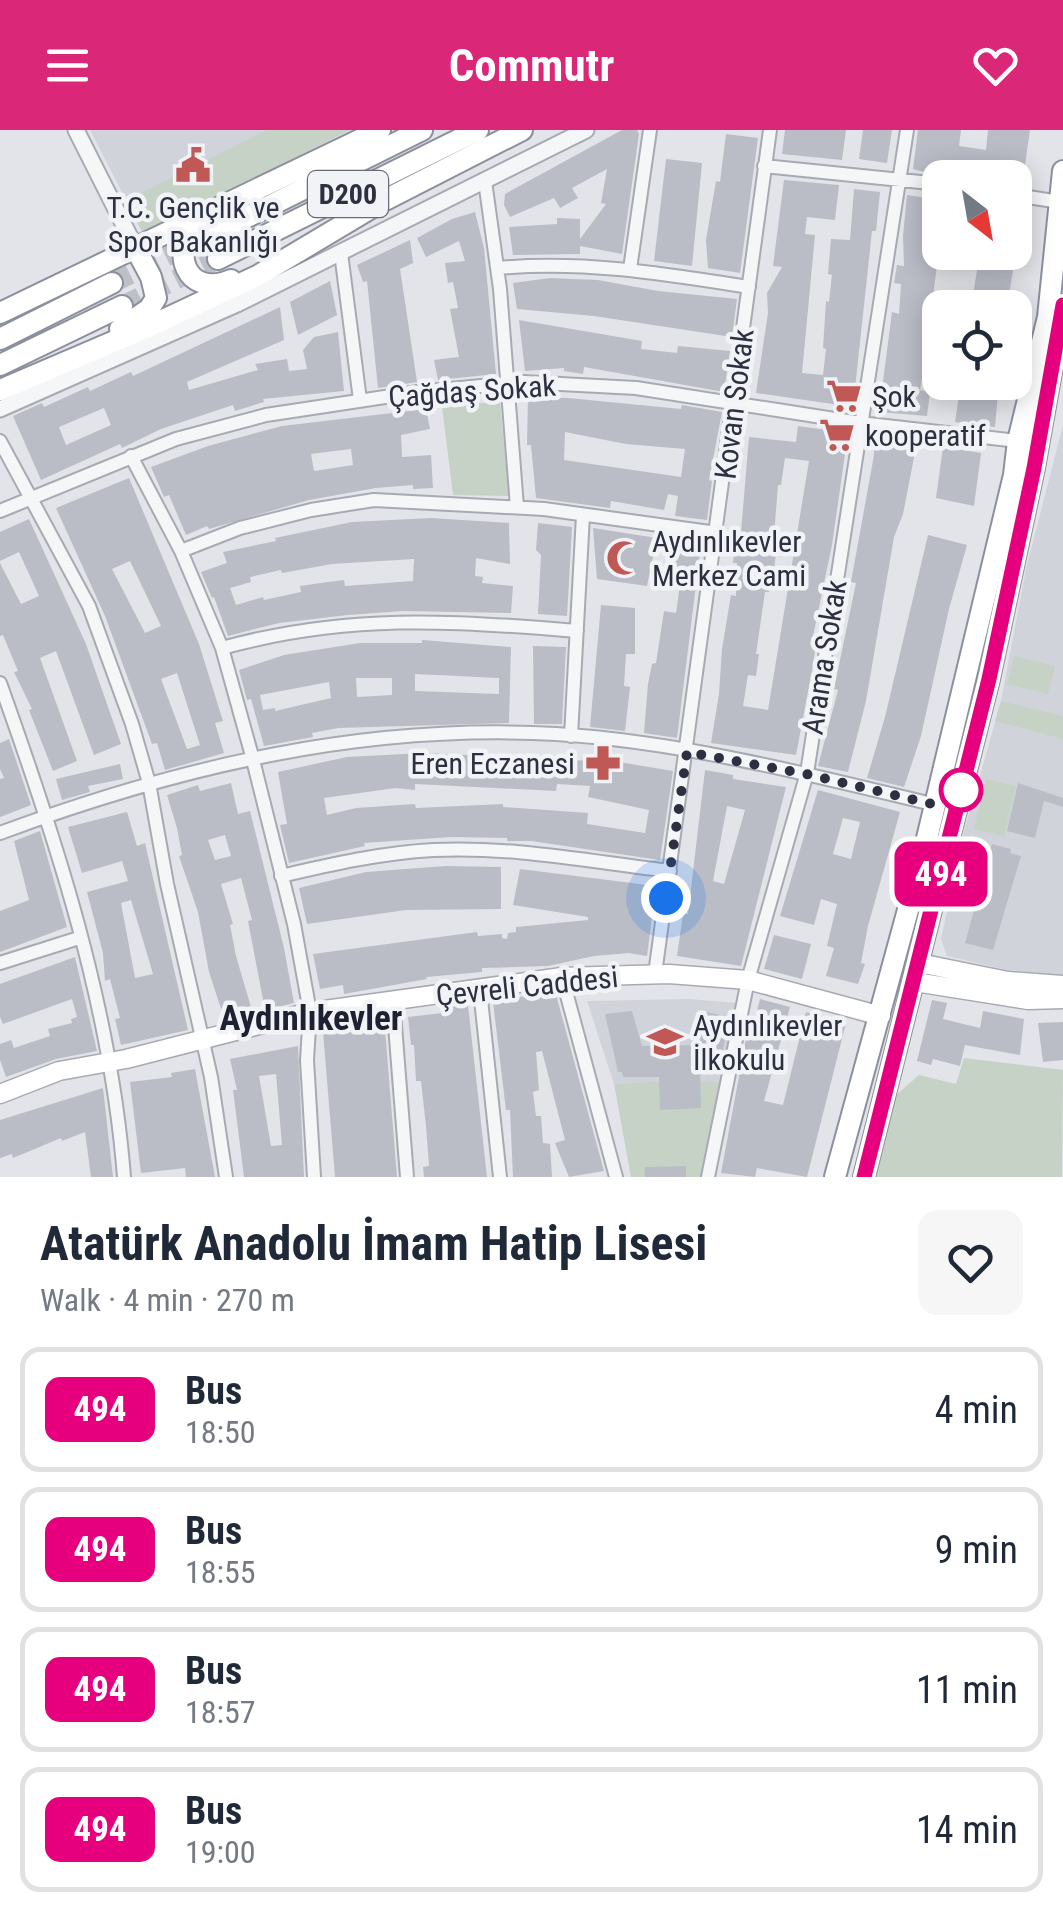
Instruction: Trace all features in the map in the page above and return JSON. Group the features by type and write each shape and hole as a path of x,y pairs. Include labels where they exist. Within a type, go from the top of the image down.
{"highway":[{"path":"380,130 186,237 183,258 196,280 212,286 247,272 522,130"},
{"name":"D200","path":"207,226 422,130"},
{"name":"D200","path":"218,258 478,130"},
{"path":"835,1177 936,805 1014,474 1018,440 1048,317 1063,171"},
{"path":"48,368 259,275 383,201"},
{"path":"1,313 136,249 207,226"},
{"path":"5,397 136,319 154,304 154,286 136,249"},
{"path":"0,339 112,283"},
{"path":"864,1177 989,679 1034,468 1063,305"},
{"path":"0,366 122,306"},
{"path":"1034,468 1063,337"}],"main road":[{"path":"917,973 1063,985"},
{"path":"917,973 1028,1000 1063,999"},
{"name":"Çevreli Caddesi","path":"0,1094 59,1072 310,1012 562,977 656,974 748,980 881,1016"}],"street":[{"path":"76,130 136,249"},
{"path":"5,397 148,345 341,254 586,130"},
{"path":"630,268 650,130"},
{"name":"Kovan Sokak","path":"656,974 770,130"},
{"name":"Arama Sokak","path":"708,1177 748,980 806,774 907,130"},
{"path":"764,166 922,181"},
{"path":"486,181 498,268 517,507"},
{"path":"1032,198 1060,202"},
{"path":"341,254 360,400"},
{"path":"498,268 542,264 630,268 750,287"},
{"name":"Çağdaş Sokak","path":"0,511 176,439 266,414 506,384 636,388 860,423 1018,440"},
{"path":"0,442 89,606 150,783 167,884 203,1040 226,1177"},
{"path":"131,456 181,550 222,648 252,756 294,924 310,1012 308,1060 314,1177"},
{"path":"181,550 240,528 311,510 374,500 517,507 718,532"},
{"path":"571,736 583,514"},
{"path":"222,648 320,626 391,620 464,621 577,631"},
{"path":"0,684 6,718 46,816 80,938 110,1062 124,1177"},
{"path":"0,833 150,783 252,756 366,739 571,736 806,774 936,805"},
{"path":"281,876 362,857 434,850 502,850 670,871"},
{"path":"0,963 80,938"},
{"path":"562,977 616,1177"},
{"path":"480,990 500,1177"},
{"path":"392,1000 407,1177"}],"shaded area":[{"name":"T.C. Gençlik ve Spor Bakanlığı","path":"90,130 350,130 143,233"},
{"path":"1063,425 1063,975 1008,970 947,956 941,939 964,832 1001,701 1026,569"},
{"name":"Aydınlıkevler İlkokulu","path":"689,999 737,1003 722,1082 614,1084 587,1001"}],"green space":[{"path":"267,130 350,130 143,233 125,201"},
{"path":"500,401 509,496 453,495 442,407"},
{"path":"1014,656 1055,666 1048,694 1007,684"},
{"path":"1001,701 1063,716 1063,739 995,721"},
{"path":"986,779 1016,786 1004,836 974,829"},
{"path":"964,1058 1063,1070 1062,1177 874,1177 895,1096 919,1075 956,1084"},
{"path":"722,1082 701,1177 631,1177 614,1084"}],"building":[{"path":"622,130 637,130 639,134 622,254 580,246 580,254 513,255 509,227 557,224 557,218 580,219 580,239 606,204 601,203 607,169 572,188 578,198 560,208 554,198 510,217 504,205 505,194"},
{"path":"785,130 846,130 842,160 782,154"},
{"path":"863,130 892,130 887,163 859,159"},
{"path":"918,130 961,130 959,146 986,150 988,130 1030,130 1026,160 922,160 922,171 913,169"},
{"path":"726,134 758,138 740,273 708,268 706,240 716,181 720,182"},
{"path":"666,159 702,163 692,266 654,261"},
{"path":"784,180 839,185 835,220 807,217 805,234 815,235 802,373 823,375 826,301 829,302 832,275 828,274 831,239 850,240 854,189 880,192 876,231 872,231 853,407 756,393 768,313 767,293 782,267 773,266"},
{"path":"907,195 922,197 922,270 936,270 934,290 922,290 920,390 922,400 929,400 927,416 879,412 892,312 899,314 901,284 894,283 897,265 904,266"},
{"path":"475,212 484,248 496,374 438,380 434,360 459,357 450,309 458,308 445,263 465,261 459,241 426,257 417,238 452,219"},
{"path":"410,240 413,263 400,269 417,382 378,388 367,281 363,282 357,265"},
{"path":"977,270 1013,270 1010,290 974,290"},
{"path":"550,278 598,280 737,299 732,337 594,316 517,309 513,283"},
{"path":"330,281 337,315 298,335 290,302"},
{"path":"280,307 284,340 187,382 189,390 258,370 255,364 287,359 289,371 307,369 303,350 314,337 338,332 344,391 263,399 264,402 235,411 233,405 161,429 122,448 120,444 41,480 13,416 88,387 90,391 131,372 133,376","holes":["104,408 111,425 66,445 59,427"]},
{"path":"519,320 642,341 641,349 677,353 678,346 730,351 724,392 584,367 583,374 564,368 525,371"},
{"path":"528,398 681,409 682,405 722,412 709,480 712,481 707,520 675,516 678,496 668,494 664,510 611,501 610,508 536,498 531,445 527,445","holes":["565,432 626,444 685,449 681,477 564,460"]},
{"path":"958,400 997,400 995,427 955,422"},
{"path":"426,409 430,429 401,435 402,457 431,455 433,488 376,488 309,500 186,535 169,495 164,497 151,467 208,446 282,426","holes":["351,449 353,465 314,471 311,454"]},
{"path":"798,426 848,433 796,755 711,743 731,595 736,596 737,563 733,563 735,543 740,544 749,437 796,442","holes":["785,458 809,461 768,710 743,706 748,675 756,676 765,592 769,592 777,548 773,548 778,485"]},
{"path":"874,436 917,442 903,514 894,537 866,701 848,772 818,766 838,690 834,689 856,583 851,582"},
{"path":"943,447 981,453 974,506 936,498"},
{"path":"129,478 199,644 223,721 215,723 224,753 165,770 105,616 56,508","holes":["130,561 161,626 145,633 112,569","177,673 200,745 187,749 161,679"]},
{"path":"431,518 509,523 510,564 476,558 475,576 483,577 482,583 513,586 511,613 403,611 348,615 279,623 228,636 201,572 227,563 223,552 352,522","holes":["414,559 413,581 345,586 344,580 328,582 300,586 301,592 236,605 230,588 251,582 250,577 281,570 282,573 332,564"]},
{"path":"29,519 86,644 121,744 94,755 56,651 40,658 77,761 53,771 29,710 32,709 14,672 18,671 3,635 0,636 0,563 21,604 39,596 19,552 0,561 0,532"},
{"path":"538,523 572,527 567,616 538,614"},
{"name":"Aydınlıkevler Merkez Cami","path":"593,528 657,538 647,586 597,579"},
{"path":"928,535 967,545 921,736 904,787 867,778"},
{"path":"672,541 701,545 677,738 644,733 648,684 652,664 656,663 664,611 676,613 680,585 666,583"},
{"path":"601,605 635,608 635,654 626,654 624,686 630,687 625,731 590,727"},
{"path":"360,643 511,647 509,723 338,728 264,746 239,670 284,655","holes":["415,674 499,678 499,694 415,691","356,678 392,678 392,695 357,697","329,682 331,698 275,711 263,710 260,695"]},
{"path":"533,646 566,647 562,724 534,724"},
{"path":"9,739 31,805 0,817 0,779 4,778 0,743"},
{"path":"423,753 594,761 595,758 673,771 660,860 507,838 451,837 364,843 365,846 289,863 280,825 287,824 278,772 347,757","holes":["415,784 556,791 557,784 590,786 588,797 649,810 645,833 587,824 588,813 503,804 416,808 415,804 356,808 327,815 324,798 396,788 415,790"]},
{"path":"120,764 123,779 88,786 90,792 62,800 56,779"},
{"path":"705,770 733,775 733,779 786,787 741,966 677,956 683,914 688,914","holes":["727,806 745,810 724,884 713,881"]},
{"path":"231,783 238,814 250,811 294,1003 265,1010 248,921 252,920 241,878 221,884 253,1014 225,1021 209,972 198,912 179,856 182,855 177,828 167,795 198,785 200,791","holes":["225,835 231,856 215,860 208,840"]},
{"path":"1018,783 1063,798 1063,807 1044,801 1035,838 1007,831"},
{"path":"818,790 900,812 868,926 861,963 865,964 858,984 826,976 834,948 827,946 837,904 821,899 814,925 780,916","holes":["843,818 860,822 851,859 833,854"]},
{"path":"127,812 137,846 145,843 188,1030 121,1045 115,1019 120,1018 110,979 105,981 103,953 87,892 128,881 122,861 82,873 68,827","holes":["131,900 153,974 135,978 121,903"]},
{"path":"40,831 67,927 0,952 0,911 29,900 14,841"},
{"path":"992,844 1021,856 993,950 965,943"},
{"path":"446,866 501,867 501,909 406,910 307,924 299,888 366,872"},
{"path":"520,869 656,886 647,956 629,953 548,966 482,968 482,972 426,977 344,994 343,985 320,989 313,954 477,932 478,936 502,934 507,939 516,927 588,920 513,905"},
{"path":"774,935 811,944 802,979 764,969"},
{"path":"75,957 97,1051 56,1059 6,1077 0,1044 11,1040 14,1048 50,1036 48,1029 72,1023 71,1019 77,1017 72,999 3,1024 0,984"},
{"path":"555,991 604,1171 569,1177 555,1143 565,1140 542,1051 536,1052 539,1090 533,1092 536,1116 541,1116 543,1143 550,1144 552,1177 513,1177 510,1110 506,1110 493,1002"},
{"path":"760,999 790,1007 764,1101 783,1105 806,1012 846,1023 807,1177 757,1168 755,1177 721,1173 746,1039 750,1040"},
{"path":"932,1000 947,1003 943,1019 980,1028 983,1011 1024,1019 1020,1055 965,1045 960,1066 933,1059 931,1065 917,1061"},
{"path":"468,1005 487,1177 424,1177 423,1167 429,1166 426,1126 408,1017 442,1013 442,1007"},
{"path":"632,1011 642,1046 699,1045 703,1011 729,1017 719,1072 700,1069 701,1108 660,1110 659,1077 623,1077 618,1072 605,1014"},
{"path":"384,1017 397,1177 335,1177 323,1032 358,1028 359,1020"},
{"path":"1063,1022 1063,1060 1043,1062 1038,1023"},
{"path":"298,1046 304,1177 244,1177 233,1090 237,1090 230,1059","holes":["276,1074 282,1145 271,1146 259,1076"]},
{"path":"195,1069 215,1177 186,1177 185,1168 141,1173 130,1082 172,1077 171,1073"},
{"path":"103,1088 113,1177 91,1177 85,1132 13,1158 12,1154 0,1158 0,1120"},
{"path":"686,1166 686,1177 645,1177 645,1167"}],"tunnel":[{"path":"112,283 198,241"},
{"path":"122,306 218,259"}],"bus line":[{"name":"494","path":"864,1177 989,679 1034,468 1063,305"}],"place":[{"name":"T.C. Gençlik ve Spor Bakanlığı","path":"193,165"},
{"name":"Şok","path":"844,396"},
{"name":"kooperatif","path":"837,435"},
{"name":"Aydınlıkevler Merkez Cami","path":"624,558"},
{"name":"Eren Eczanesi","path":"603,763"},
{"name":"Aydınlıkevler İlkokulu","path":"665,1042"}],"district":[{"name":"Aydınlıkevler","path":"311,1018"}],"route":[{"path":"666,898 687,752 806,774 936,805 961,790"}]}
